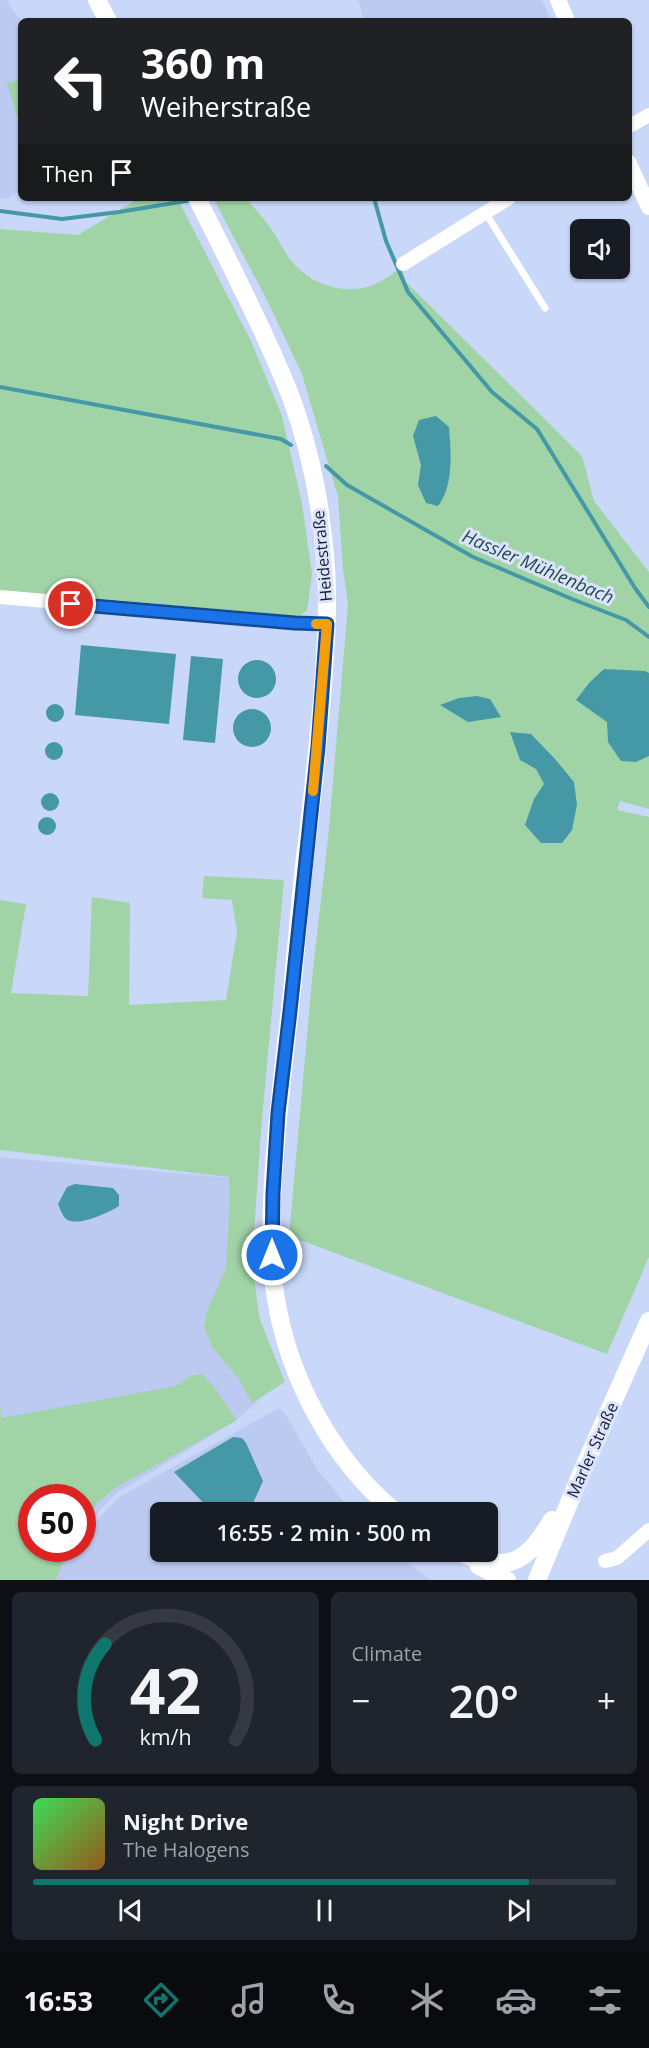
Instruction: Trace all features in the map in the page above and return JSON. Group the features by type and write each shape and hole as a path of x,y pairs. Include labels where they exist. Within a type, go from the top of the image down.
{"main road":[{"path":"98,0 107,18"},
{"name":"Heidestraße","path":"199,202 261,327 295,412 312,473 324,542 327,624 316,757 278,1113 272,1215 276,1302 285,1342 304,1391 320,1422 341,1455 385,1502"},
{"name":"Marler Straße","path":"537,1580 649,1321"},
{"path":"490,1562 506,1564 521,1559 538,1543 584,1467"},
{"path":"472,1562 507,1580"}],"street":[{"path":"558,0 566,18"},
{"path":"632,125 649,115"},
{"path":"632,171 649,207"},
{"path":"403,264 504,201"},
{"path":"0,597 327,624"},
{"path":"605,1561 617,1558 649,1530"}],"lane":[{"path":"485,212 545,308"}],"shaded area":[{"path":"0,0 6,0 19,18 18,191 6,199 0,198"},
{"path":"358,0 542,0 550,18 363,18"},
{"path":"18,80 18,116 17,116 7,83"},
{"path":"134,201 179,201 251,341 282,416 302,504 312,574 307,610 296,619 0,592 0,229 78,235"},
{"path":"215,201 248,201 269,226 292,261 312,279 332,287 354,289 365,287 375,284 402,267 406,282 582,456 594,501 649,572 649,809 620,801 617,810 649,817 649,1257 607,1354 289,1236 313,969 328,839 348,605 338,497 302,374 267,300"},
{"path":"436,416 449,427 451,457 447,489 438,506 426,503 418,485 421,465 413,436 419,420"},
{"path":"81,645 176,654 169,724 75,715"},
{"path":"191,656 223,659 215,743 183,740"},
{"path":"257,660 271,665 276,679 271,693 257,698 243,693 238,679 243,665"},
{"path":"604,669 649,673 649,756 636,762 621,761 608,742 607,722 576,700"},
{"path":"477,696 490,699 501,717 468,722 440,705 459,698"},
{"path":"55,704 61,707 64,713 61,719 55,722 49,719 46,713 49,707"},
{"path":"252,709 266,714 271,728 266,742 252,747 238,742 233,728 238,714"},
{"path":"510,732 531,734 574,782 577,805 572,830 562,843 541,843 525,825 534,799 544,784 536,769 520,760"},
{"path":"54,742 60,745 63,751 60,757 54,760 48,757 45,751 48,745"},
{"path":"46,793 54,793 59,798 57,809 46,811 41,806 41,798"},
{"path":"43,817 51,817 56,822 54,833 43,835 38,830 38,822"},
{"path":"204,876 284,880 261,1130 252,1264 260,1320 285,1382 252,1403 238,1378 212,1347 204,1326 207,1311 226,1268 229,1177 0,1150 0,900 26,904 11,993 88,996 92,897 130,903 129,1005 226,1000 237,932 232,900 202,898"},
{"path":"0,1157 253,1180 255,1211 252,1264 257,1322 278,1382 237,1420 117,1493 96,1516 96,1484 18,1484 18,1562 96,1562 96,1521 121,1496 279,1408 286,1415 318,1471 344,1502 150,1502 150,1562 407,1562 430,1580 0,1580"},
{"path":"75,1184 113,1188 119,1195 119,1206 84,1221 70,1221 64,1217 58,1204 67,1187"},
{"path":"202,1374 237,1420 115,1488 96,1504 96,1484 18,1484 18,1562 63,1562 56,1580 0,1580 0,1407 2,1418 176,1386 190,1376"},
{"path":"233,1437 242,1438 246,1443 263,1481 254,1502 202,1502 174,1472"}],"waterway":[{"path":"0,211 62,219 186,201"},
{"path":"375,201 386,241 408,292 492,392 537,429 649,607"},
{"name":"Hassler Mühlenbach","path":"0,387 281,439 291,445"},
{"name":"Hassler Mühlenbach","path":"326,466 347,485 473,557 626,620 649,637"}],"slow traffic":[{"path":"313,791 327,638 327,624 316,624"}],"route":[{"path":"71,604 327,624 318,747 278,1113 272,1255"}]}
